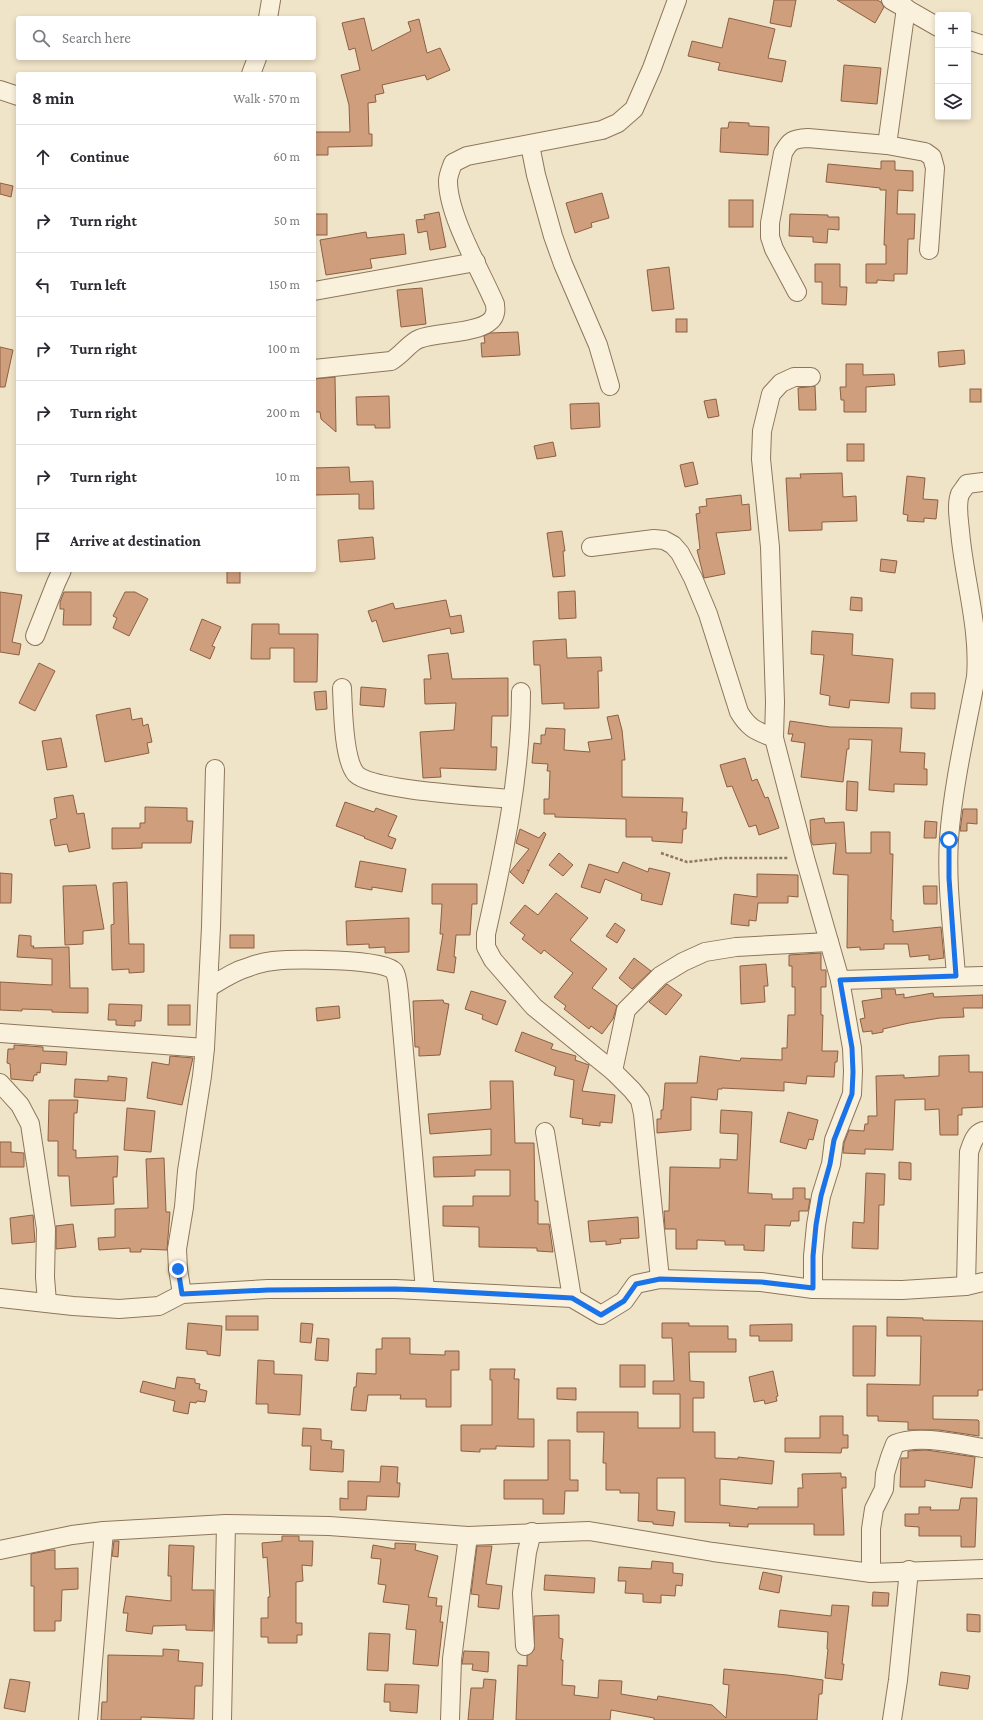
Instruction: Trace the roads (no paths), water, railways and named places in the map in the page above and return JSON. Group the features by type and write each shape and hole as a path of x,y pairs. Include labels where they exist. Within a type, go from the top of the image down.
{"street":[{"path":"268,16 271,0"},
{"path":"316,369 391,361 399,357 413,343 423,337 482,327 490,322 495,314 495,304 458,224 450,197 448,180 453,163 467,156 602,130 618,123 634,109 652,68 677,0"},
{"path":"887,145 895,2 935,25"},
{"path":"971,41 983,45"},
{"path":"252,72 256,60"},
{"path":"0,90 16,95"},
{"path":"797,292 774,249 770,237 770,223 783,153 788,143 796,138 887,145 925,152 932,157 935,168 929,250"},
{"path":"530,145 536,175 553,236 563,264 598,345 610,386"},
{"path":"316,291 476,262"},
{"path":"811,377 794,377 781,382 772,394 762,431 761,459 770,548 774,738 805,858 840,980 852,1048 852,1094 834,1140 830,1164 821,1196 816,1225 813,1288"},
{"path":"956,976 949,878 949,840 952,806 980,676 976,636 962,554 958,511 960,495 967,484 983,482"},
{"path":"591,547 654,539 664,540 673,545 680,553 708,614 739,712 746,723 757,731 774,738"},
{"path":"35,636 61,572"},
{"path":"342,688 345,736 350,763 357,774 372,782 394,788 512,799"},
{"path":"522,692 521,738 503,857 486,934 486,947 493,960 534,1007 613,1072 640,1100 643,1114 660,1279"},
{"path":"182,1294 178,1269 178,1249 187,1171 205,1048 211,927 214,769"},
{"path":"613,1072 626,1010 660,976 683,962 705,952 736,947 829,942"},
{"path":"208,988 248,967 272,961 358,961 385,966 393,970 397,977 399,995 425,1290"},
{"path":"840,980 983,976"},
{"path":"0,1033 205,1048"},
{"path":"0,1083 20,1105 30,1124 46,1229 45,1277 47,1302"},
{"path":"0,1298 73,1306 119,1309 159,1306 182,1294 268,1290 395,1289 572,1298 601,1315 624,1301 636,1284 660,1279 761,1282 813,1288 902,1290 975,1284 969,1152 973,1140 979,1132 983,1131"},
{"path":"545,1132 572,1298"},
{"path":"871,1573 871,1529 874,1509 884,1489 885,1474 895,1444 904,1440 912,1440 983,1448"},
{"path":"222,1720 226,1524"},
{"path":"0,1550 72,1535 104,1531 226,1524 329,1526 468,1536 532,1532 589,1531 713,1552 871,1573 909,1570 983,1569"},
{"path":"88,1720 104,1531"},
{"path":"525,1646 522,1593 527,1552 532,1532"},
{"path":"450,1720 452,1660 468,1536"},
{"path":"892,1720 909,1570"}]}
